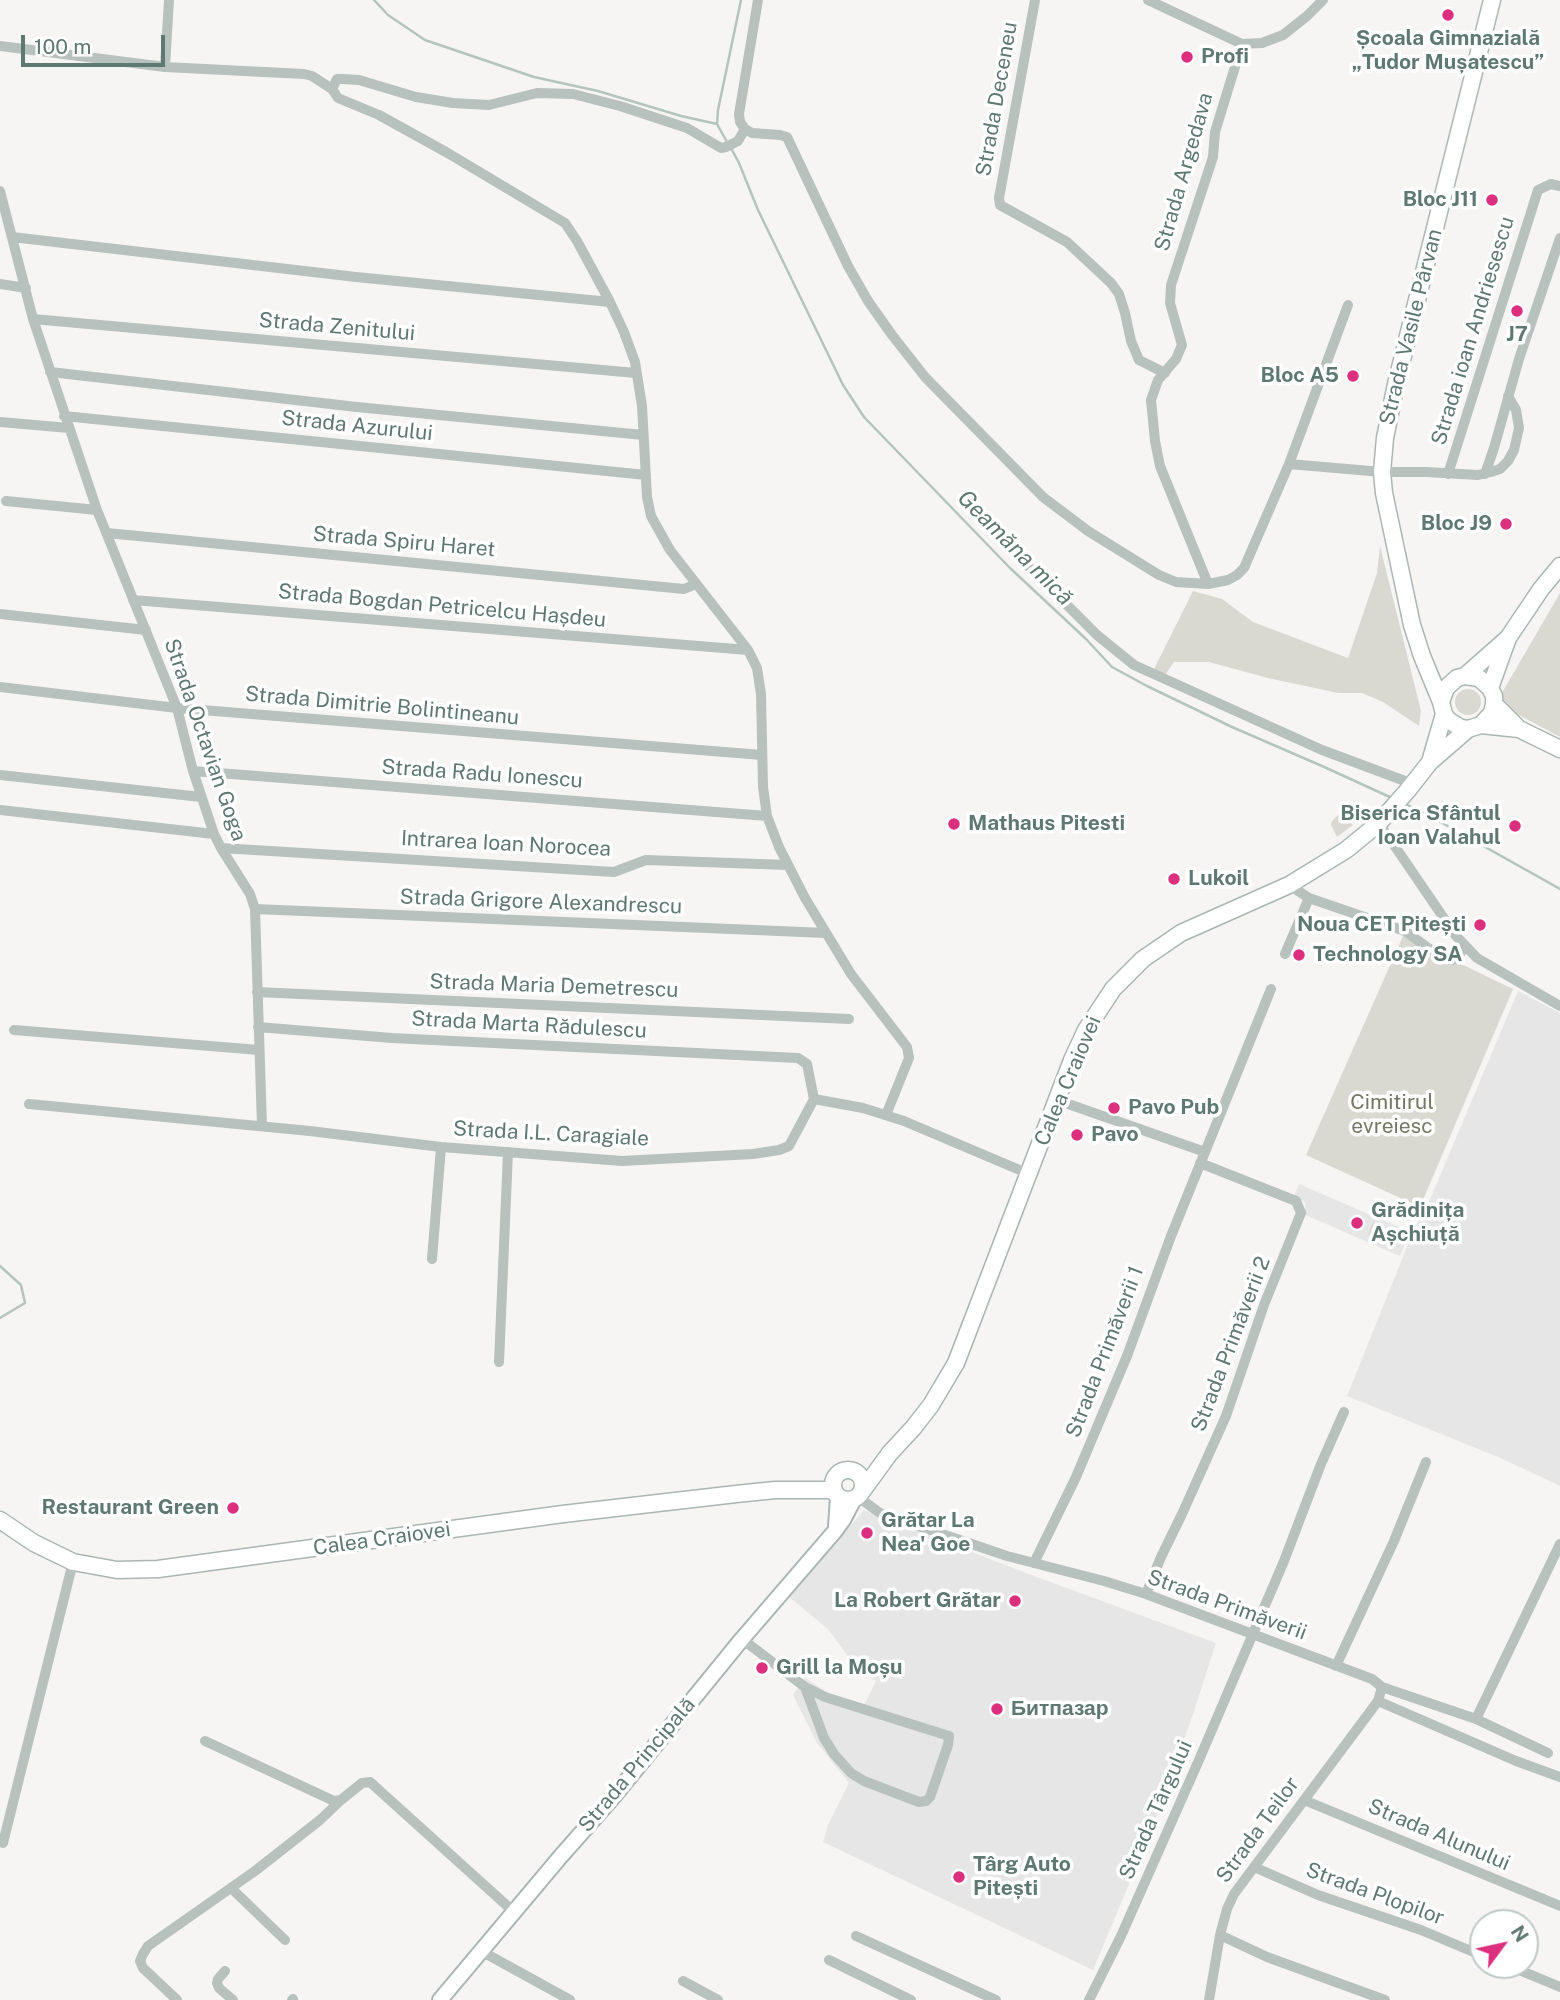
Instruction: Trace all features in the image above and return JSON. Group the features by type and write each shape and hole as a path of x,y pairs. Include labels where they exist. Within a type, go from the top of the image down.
{"main road":[{"name":"Strada Vasile Pârvan","path":"1443,708 1412,625 1382,472 1385,438 1396,384 1492,0"},
{"path":"1490,688 1508,638 1560,566"},
{"path":"1430,762 1446,688 1508,638"},
{"path":"1422,656 1432,666 1461,677 1479,678 1494,696 1488,720 1474,727 1430,762"},
{"path":"1494,704 1519,729 1560,749"},
{"path":"1443,708 1454,725 1519,729"},
{"name":"Calea Craiovei","path":"775,1490 848,1495 914,1427 930,1405 956,1363 1086,1030 1113,989 1143,959 1181,933 1289,885 1346,850 1379,823 1430,762"},
{"name":"Calea Craiovei","path":"0,1520 34,1543 73,1562 117,1570 158,1569 563,1514 775,1490 844,1471 890,1453"},
{"path":"844,1471 859,1475 862,1489 848,1495 833,1480 844,1471"},
{"name":"Strada Principală","path":"440,2000 835,1531 848,1495"}],"street":[{"path":"165,67 169,0"},
{"path":"758,0 738,114 740,122 752,133 787,137 826,223 868,301 925,377 1043,497 1088,531 1159,575 1176,582 1208,583 1228,580 1244,568 1289,464 1348,305"},
{"name":"Strada Deceneu","path":"1035,0 999,198 1000,205 1067,242 1111,282 1119,295 1139,360 1165,373"},
{"path":"1148,0 1242,44 1262,43 1283,35 1324,0"},
{"name":"Strada Argedava","path":"1208,583 1157,453 1151,400 1158,380 1176,359 1182,345 1170,303 1171,285 1213,157 1215,132 1242,44"},
{"path":"0,46 165,67 312,76 332,89 338,98 379,116 446,152 565,223 610,302 635,362 642,406 647,497 652,516 670,550 748,650 757,668 761,694 763,788 767,816 779,847 826,933 852,974 907,1047 909,1058 886,1115"},
{"path":"332,89 337,79 359,80 415,97 489,105 537,93 573,94 665,120 699,133 721,148 738,141 745,129"},
{"name":"Strada ioan Andriesescu","path":"1289,464 1382,472 1448,474 1538,190 1551,184 1560,186"},
{"name":"Strada Octavian Goga","path":"0,191 33,319 97,510 177,708 193,771 214,834 256,909 262,1126"},
{"path":"12,237 356,277 610,302"},
{"path":"1485,474 1560,238"},
{"path":"0,284 26,288"},
{"name":"Strada Zenitului","path":"33,319 636,373"},
{"path":"50,372 643,435"},
{"path":"1448,474 1485,474 1500,469 1508,461 1514,450 1519,428 1516,410 1508,396"},
{"name":"Strada Azurului","path":"64,416 646,475"},
{"path":"0,422 69,428"},
{"path":"6,500 97,510"},
{"path":"990,528 1097,635 1135,665 1322,750 1411,787"},
{"name":"Strada Spiru Haret","path":"107,533 684,589 696,584"},
{"name":"Strada Bogdan Petricelcu Hașdeu","path":"134,600 748,650"},
{"path":"0,614 146,630"},
{"name":"Strada Dimitrie Bolintineanu","path":"0,687 177,708 762,755"},
{"name":"Strada Radu Ionescu","path":"193,771 767,816"},
{"path":"0,775 201,797"},
{"path":"0,810 214,834"},
{"path":"1379,823 1418,882 1477,958 1560,1006"},
{"name":"Intrarea Ioan Norocea","path":"221,848 614,872 646,860 788,865"},
{"path":"1289,885 1309,898 1405,931 1449,960 1457,959 1465,945"},
{"path":"1285,954 1309,898"},
{"name":"Strada Grigore Alexandrescu","path":"256,909 826,933"},
{"name":"Strada Primăverii 1","path":"1034,1563 1094,1436 1271,989"},
{"name":"Strada Maria Demetrescu","path":"257,992 849,1019"},
{"name":"Strada Marta Rădulescu","path":"258,1027 392,1038 798,1058 807,1064 814,1099"},
{"path":"14,1030 259,1050"},
{"path":"814,1099 886,1115 1029,1174"},
{"name":"Strada I.L. Caragiale","path":"29,1104 262,1126 441,1147 622,1161 753,1154 779,1150 789,1146 814,1099"},
{"path":"1057,1100 1205,1152"},
{"path":"432,1259 441,1147"},
{"path":"499,1362 508,1152"},
{"name":"Strada Primăverii 2","path":"1146,1594 1226,1416 1301,1213 1296,1201 1200,1163"},
{"name":"Strada Târgului","path":"1089,2000 1121,1936 1253,1634 1344,1412"},
{"path":"1336,1665 1394,1541 1426,1462"},
{"name":"Strada Primăverii","path":"848,1495 880,1513 1007,1556 1146,1594 1372,1679 1382,1687 1476,1719 1548,1752"},
{"path":"1476,1719 1560,1544"},
{"path":"3,1843 73,1562"},
{"path":"742,1639 805,1687 825,1697 949,1735 930,1797 919,1802 864,1781 851,1773 834,1755 824,1738 805,1687"},
{"path":"1382,1687 1378,1701 1516,1761 1560,1777"},
{"name":"Strada Teilor","path":"1209,2000 1220,1936 1234,1894 1378,1701"},
{"path":"205,1741 334,1801 341,1800"},
{"path":"177,2000 143,1968 140,1961 148,1946 255,1871 362,1783 370,1782 514,1912"},
{"name":"Strada Alunului","path":"1304,1800 1560,1906"},
{"name":"Strada Plopilor","path":"1254,1867 1318,1895 1421,1930 1469,1950"},
{"path":"231,1888 285,1940"},
{"path":"856,1936 996,2000"},
{"path":"1220,1936 1267,1957 1385,2000"},
{"path":"481,1951 570,2000"},
{"path":"829,1960 911,2000"},
{"path":"225,1972 217,1983 219,1989 233,2000"},
{"path":"1539,1978 1560,1987"},
{"path":"683,1981 718,2000"}],"shaded area":[{"path":"1518,991 1560,1013 1560,1486 1503,1459 1347,1396 1415,1227 1426,1209"},
{"name":"Grădinița Așchiuță","path":"1299,1184 1410,1232 1400,1256 1303,1214 1306,1203 1294,1196"},
{"name":"Битпазар","path":"864,1510 1216,1643 1153,1827 1093,1970 823,1842 828,1825 849,1783 817,1743 793,1695 805,1678 833,1696 865,1704 876,1681 859,1671 828,1629 789,1597"}],"green space":[{"path":"1380,546 1421,711 1419,726 1383,702 1362,693 1338,693 1209,662 1174,662 1163,678 1152,673 1193,591 1222,599 1253,622 1348,658 1377,573"},
{"path":"1560,593 1560,737 1508,709 1501,696"},
{"path":"1468,689 1477,693 1481,702 1477,711 1468,715 1459,711 1455,702 1459,693"},
{"path":"1339,814 1345,815 1353,825 1337,837 1331,825"},
{"name":"Cimitirul evreiesc","path":"1403,936 1513,989 1420,1207 1306,1155"},
{"path":"1373,1222 1395,1232 1390,1243 1368,1235"}],"waterway":[{"path":"374,0 388,15 425,40 534,77 598,91 717,124"},
{"name":"Geamăna mică","path":"727,142 717,124 718,110 741,0"},
{"name":"Geamăna mică","path":"731,148 843,385 864,417 1010,568 1112,667 1232,727 1392,798"},
{"name":"Geamăna mică","path":"1405,804 1560,889"},
{"path":"0,1266 21,1285 25,1303 0,1318"}],"place":[{"name":"Școala Gimnazială „Tudor Mușatescu”","path":"1448,15"},
{"name":"Profi","path":"1187,57"},
{"name":"Bloc J11","path":"1492,200"},
{"name":"J7","path":"1517,311"},
{"name":"Bloc A5","path":"1353,376"},
{"name":"Bloc J9","path":"1506,524"},
{"name":"Mathaus Pitesti","path":"954,824"},
{"name":"Biserica Sfântul Ioan Valahul","path":"1515,826"},
{"name":"Lukoil","path":"1174,879"},
{"name":"Noua CET Pitești","path":"1480,925"},
{"name":"Technology SA","path":"1299,955"},
{"name":"Pavo Pub","path":"1114,1108"},
{"name":"Pavo","path":"1077,1135"},
{"name":"Grădinița Așchiuță","path":"1357,1223"},
{"name":"Restaurant Green","path":"233,1508"},
{"name":"Grătar La Nea' Goe","path":"867,1533"},
{"name":"La Robert Grătar","path":"1015,1601"},
{"name":"Grill la Moșu","path":"762,1668"},
{"name":"Битпазар","path":"997,1709"},
{"name":"Târg Auto Pitești","path":"959,1877"}]}
